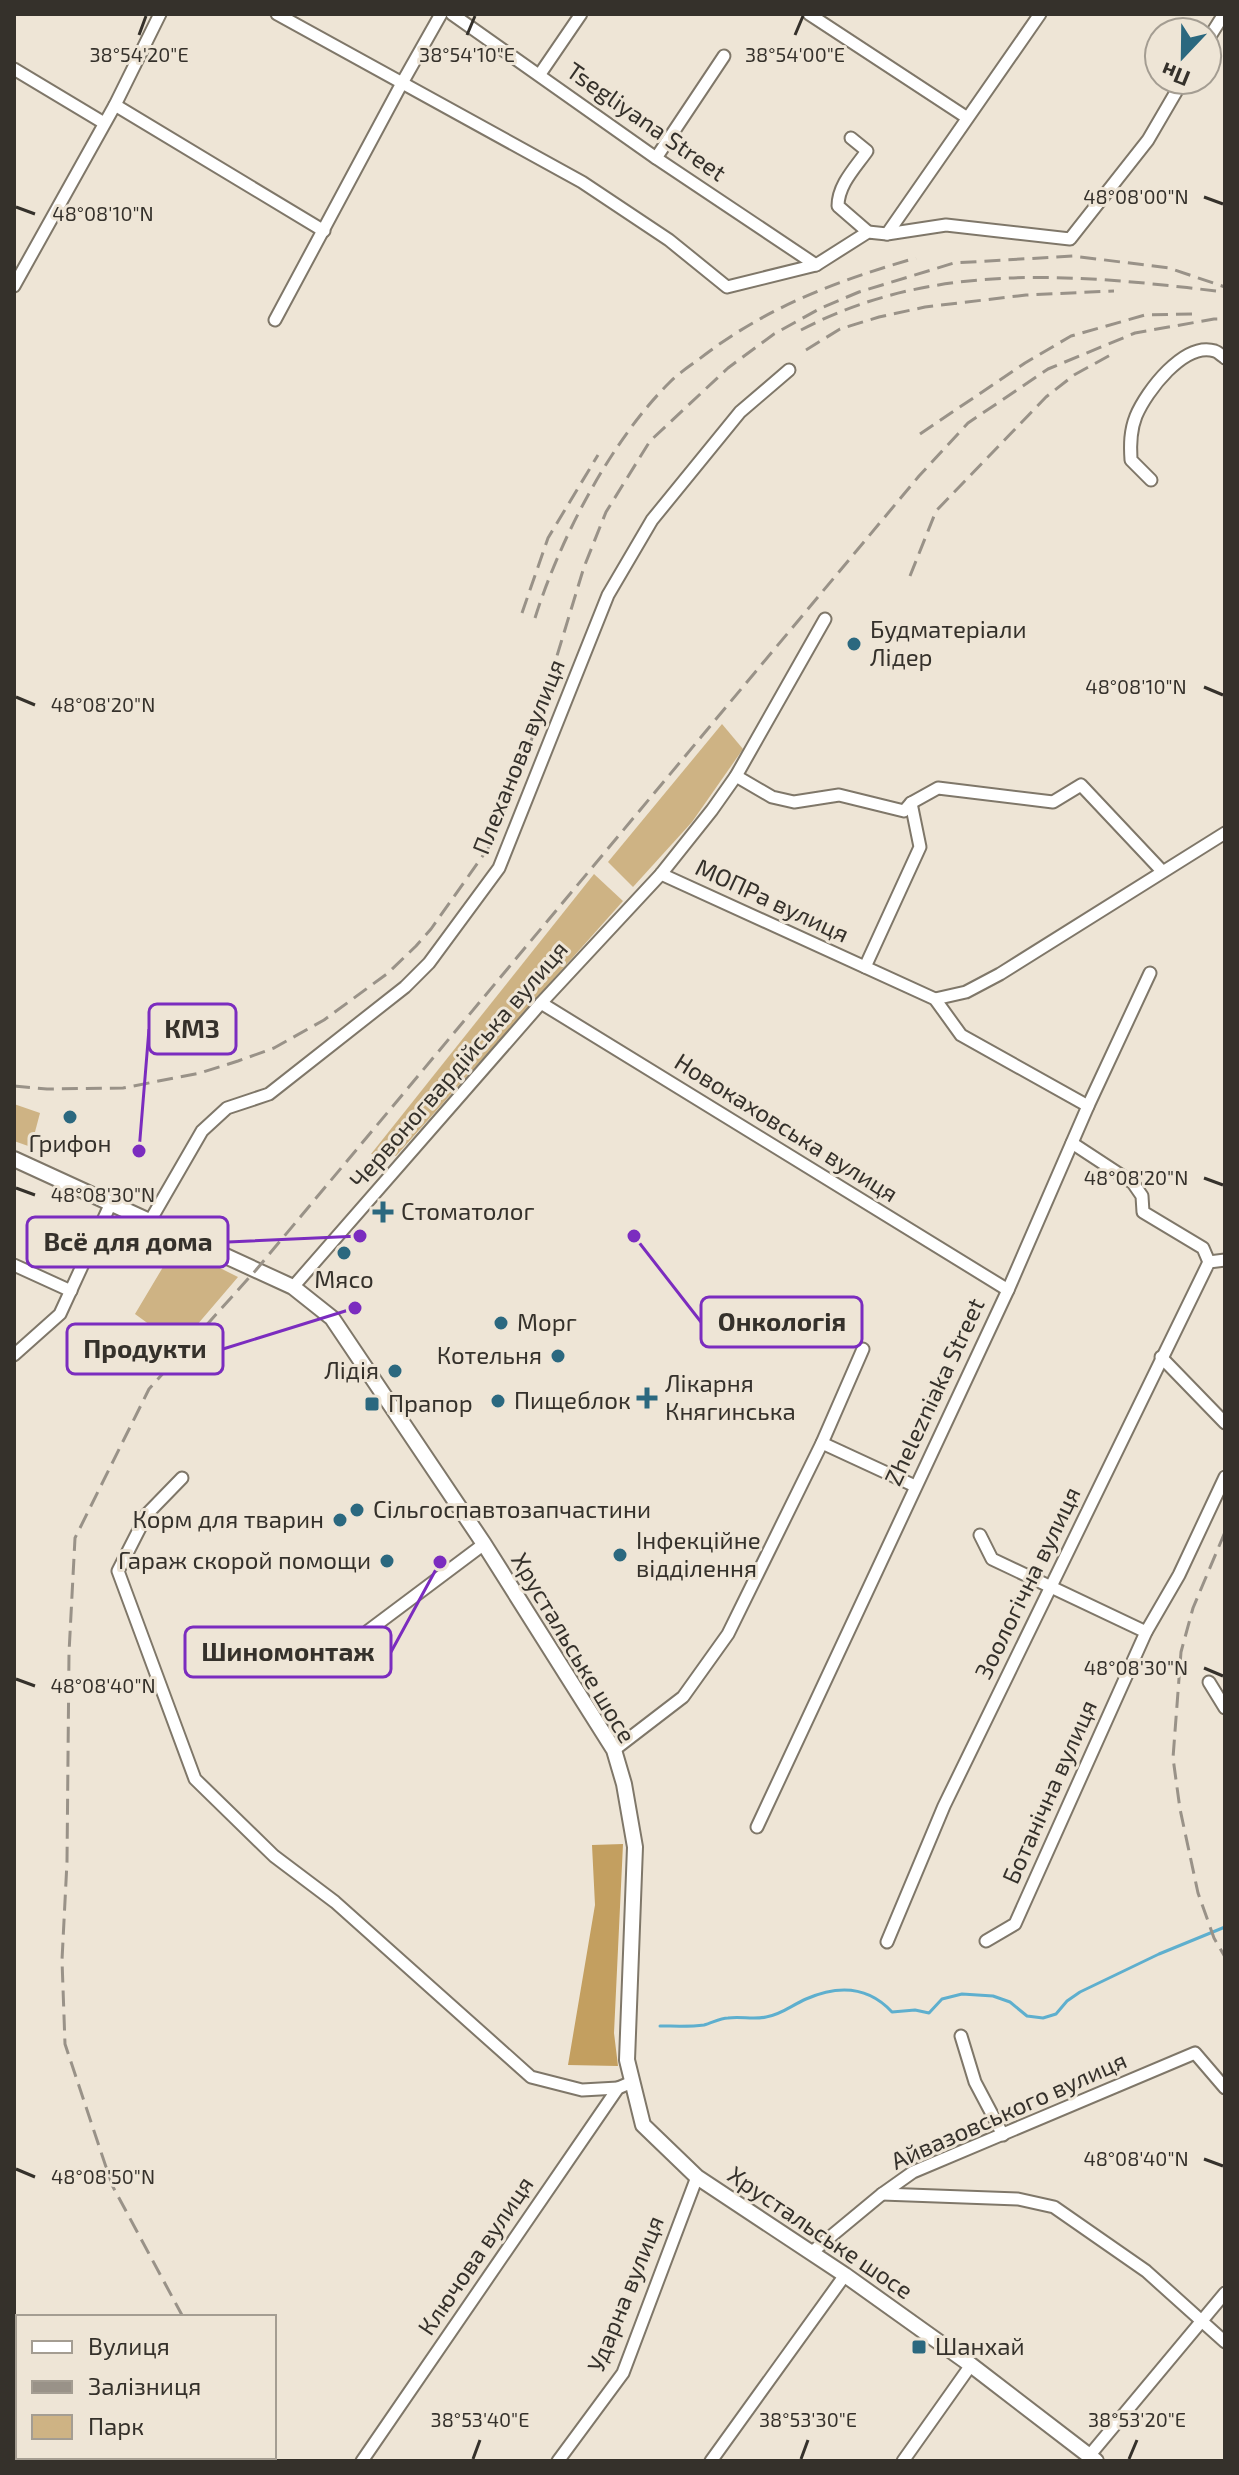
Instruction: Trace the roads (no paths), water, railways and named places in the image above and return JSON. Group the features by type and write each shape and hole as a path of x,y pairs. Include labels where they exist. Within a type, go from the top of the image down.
{"street":[{"path":"14,286 115,105 160,14"},
{"path":"277,14 582,182 669,240 727,287 816,265 868,232"},
{"path":"275,320 441,14"},
{"name":"Tsegliyana Street","path":"452,14 656,158 816,265"},
{"path":"540,74 581,14"},
{"path":"809,14 966,117"},
{"path":"887,234 1040,14"},
{"path":"656,158 724,56"},
{"path":"14,69 104,123"},
{"path":"851,138 867,151 838,195 838,206 868,232 887,234 946,225 1070,239 1148,140 1174,96"},
{"path":"115,105 324,231"},
{"path":"1151,480 1131,460 1129,441 1146,395 1163,375 1198,350 1215,351 1225,358"},
{"name":"Плеханова вулиця","path":"150,1221 202,1131 227,1108 269,1094 405,987 429,963 499,868 608,595 626,561 652,520 740,412 789,370"},
{"name":"Червоногвардійська вулиця","path":"293,1287 541,1003 661,874 736,776 825,619"},
{"path":"736,776 772,797 794,802 839,795 904,811 911,803 938,788 1053,802 1081,785 1162,871"},
{"name":"МОПРа вулиця","path":"865,967 920,847 911,803"},
{"path":"935,999 966,992 1000,974 1225,833"},
{"name":"МОПРа вулиця","path":"661,874 935,999 961,1035 1088,1106"},
{"name":"Zhelezniaka Street","path":"757,1827 1008,1290 1150,973"},
{"name":"Новокаховська вулиця","path":"541,1003 1008,1290"},
{"path":"1072,1143 1133,1183 1142,1196 1143,1212 1203,1248 1209,1262 1225,1260"},
{"name":"Хрустальське шосе","path":"14,1159 293,1287 332,1318 484,1544 614,1750 624,1784 635,1847 625,2085 643,2125 697,2177 845,2275 971,2365 1092,2459"},
{"path":"14,1355 60,1314 111,1203"},
{"name":"Зоологічна вулиця","path":"887,1942 944,1806 1209,1262"},
{"path":"14,1265 71,1291"},
{"path":"614,1750 683,1697 728,1634 822,1443 863,1349"},
{"path":"1161,1357 1225,1423"},
{"path":"822,1443 915,1486"},
{"name":"Ботанічна вулиця","path":"986,1941 1015,1924 1146,1632 1179,1575 1225,1477"},
{"path":"182,1478 147,1514 118,1571 195,1779 274,1856 335,1902 531,2077 582,2090 625,2085"},
{"path":"980,1535 992,1559 1146,1632"},
{"path":"368,1631 484,1544"},
{"path":"1209,1682 1225,1708"},
{"path":"961,2036 975,2082 1003,2135"},
{"name":"Айвазовського вулиця","path":"812,2252 913,2172 1195,2053 1225,2088"},
{"name":"Ключова вулиця","path":"362,2461 625,2085"},
{"name":"Ударна вулиця","path":"558,2461 623,2373 697,2177"},
{"path":"882,2194 1018,2199 1054,2207 1146,2271 1225,2342"},
{"path":"711,2461 845,2275"},
{"path":"1092,2459 1225,2293"},
{"path":"903,2461 971,2365"}],"waterway":[{"path":"660,2026 699,2026 725,2018 766,2017 818,1994 841,1990 873,1997 892,2012 915,2010 929,2013 942,1999 962,1994 993,1996 1010,2002 1027,2016 1043,2018 1056,2014 1080,1992 1225,1927"}],"railway":[{"path":"14,1086 123,1088 200,1073 238,1061 274,1048 324,1020 388,973 416,946 489,847 525,761 584,567 606,512 650,441 728,368 774,334 821,308 859,292 954,263 1073,256 1169,268 1225,287"},
{"path":"535,618 558,556 589,493 627,434 672,380 723,342 775,311 857,276 916,258"},
{"path":"801,330 851,308 901,292 1005,278 1110,280 1216,291"},
{"path":"806,350 840,329 925,307 1026,295 1114,291"},
{"path":"920,434 1071,336 1145,315 1192,314"},
{"path":"182,2315 112,2185 65,2044 62,1960 67,1862 69,1653 75,1538 149,1389 256,1270 919,476 968,423 1048,369 1135,333 1225,319"},
{"path":"910,576 936,511 1046,397 1074,375 1114,353"},
{"path":"522,613 548,538 598,455"},
{"path":"1225,1532 1193,1608 1181,1652 1173,1758 1180,1809 1198,1893 1214,1938 1225,1957"}],"place":[{"name":"Будматеріали Лідер","path":"854,644"},
{"name":"Грифон","path":"70,1117"},
{"name":"КМЗ","path":"139,1151"},
{"name":"Стоматолог","path":"383,1212"},
{"name":"Всё для дома","path":"360,1236"},
{"name":"Онкологія","path":"634,1236"},
{"name":"Мясо","path":"344,1253"},
{"name":"Продукти","path":"355,1308"},
{"name":"Морг","path":"501,1323"},
{"name":"Котельня","path":"558,1356"},
{"name":"Лідія","path":"395,1371"},
{"name":"Лікарня Княгинська","path":"647,1398"},
{"name":"Пищеблок","path":"498,1401"},
{"name":"Прапор","path":"372,1404"},
{"name":"Сільгоспавтозапчастини","path":"357,1510"},
{"name":"Корм для тварин","path":"340,1520"},
{"name":"Інфекційне відділення","path":"620,1555"},
{"name":"Гараж скорой помощи","path":"387,1561"},
{"name":"Шиномонтаж","path":"440,1562"},
{"name":"Шанхай","path":"919,2347"}]}
